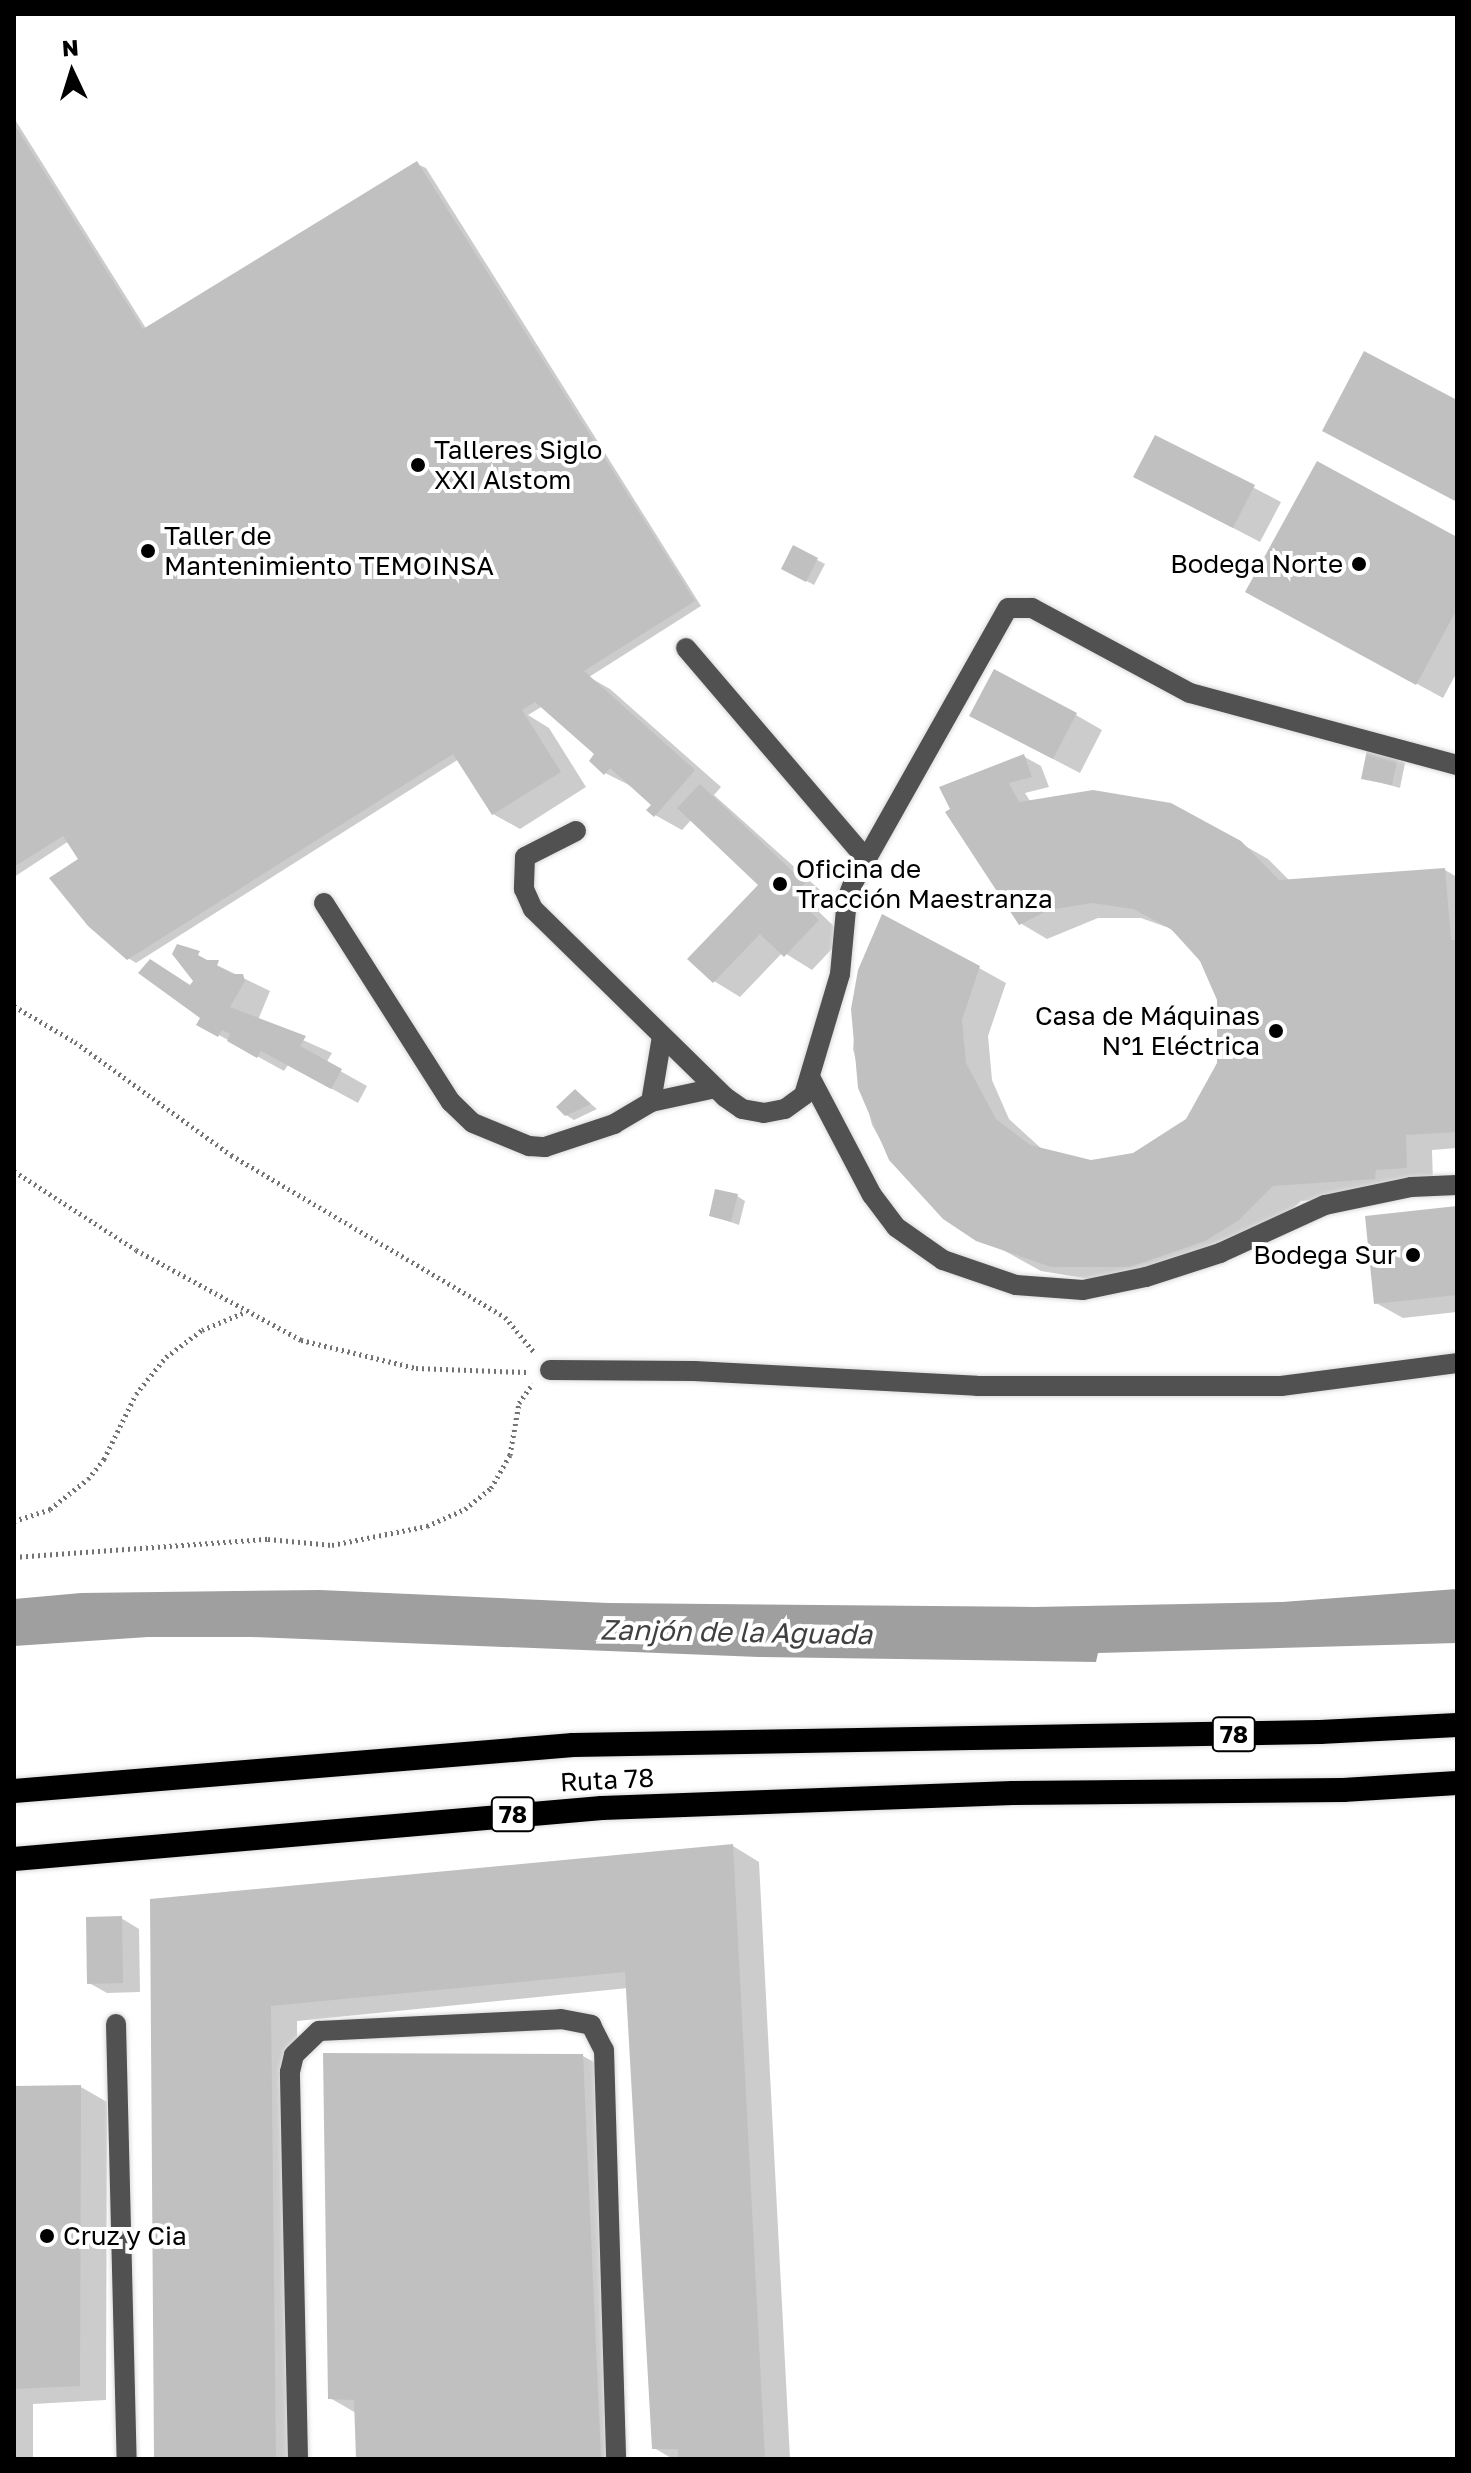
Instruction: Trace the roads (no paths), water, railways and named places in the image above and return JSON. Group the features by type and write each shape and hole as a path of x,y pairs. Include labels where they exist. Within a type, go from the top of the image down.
{"highway":[{"name":"Ruta 78","path":"14,1791 573,1745 1320,1732 1457,1725"},
{"name":"Ruta 78","path":"14,1859 602,1808 1013,1793 1343,1790 1457,1783"}],"lane":[{"path":"576,831 525,857 527,900 716,1088 742,1109 764,1113 785,1109 804,1095 840,974 847,899 1002,614 1016,605 1032,608 1190,693 1457,765"},
{"path":"686,648 867,860"},
{"path":"324,903 451,1102 473,1123 529,1146 545,1147 614,1124 651,1102 716,1088"},
{"path":"651,1102 662,1036"},
{"path":"811,1079 872,1195 896,1227 943,1260 1016,1285 1083,1290 1146,1277 1220,1253 1325,1205 1411,1187 1457,1185"},
{"path":"550,1370 694,1371 977,1386 1281,1386 1457,1363"},
{"path":"298,2459 294,2055 309,2037 328,2030 561,2019 591,2025 604,2050 616,2459"},
{"path":"116,2024 127,2459"}],"water":[{"name":"Zanjón de la Aguada","path":"1457,1589 1457,1643 1098,1653 1096,1662 759,1657 251,1637 148,1637 14,1646 14,1599 81,1593 320,1590 608,1603 1034,1607 1282,1602"}],"place":[{"name":"Talleres Siglo XXI Alstom","path":"418,465"},
{"name":"Taller de Mantenimiento TEMOINSA","path":"148,551"},
{"name":"Bodega Norte","path":"1359,564"},
{"name":"Oficina de Tracción Maestranza","path":"780,884"},
{"name":"Casa de Máquinas N°1 Eléctrica","path":"1276,1031"},
{"name":"Bodega Sur","path":"1413,1255"},
{"name":"Cruz y Cia","path":"47,2236"}]}
